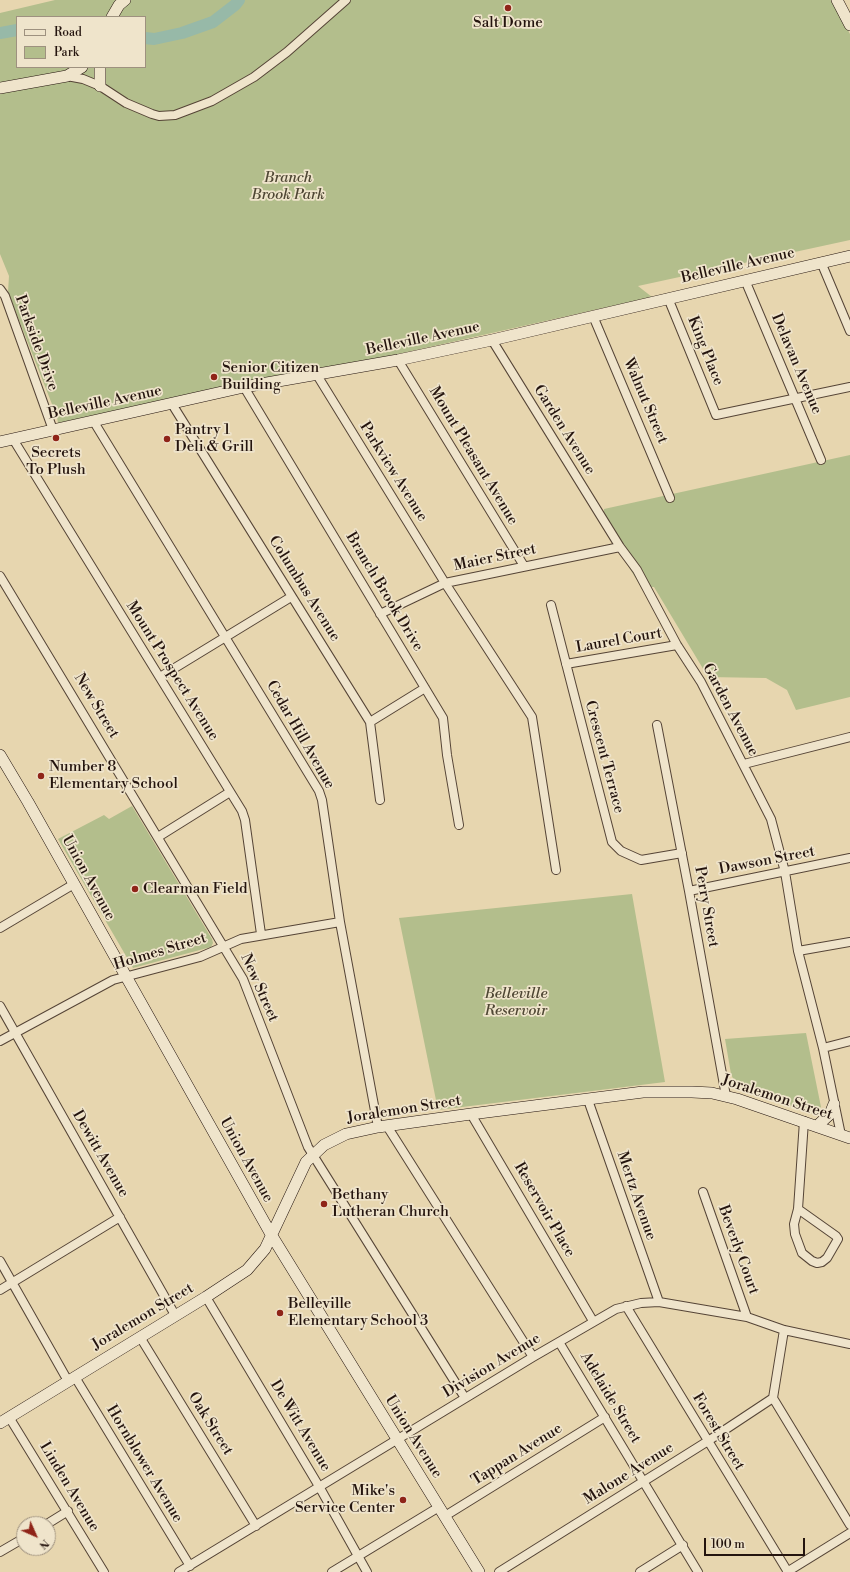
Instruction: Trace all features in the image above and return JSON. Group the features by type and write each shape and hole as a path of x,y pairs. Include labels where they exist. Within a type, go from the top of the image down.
{"street":[{"path":"0,88 67,76 83,79 100,86 126,103 152,114 166,116 182,113 212,101 254,77 287,52 346,0"},
{"path":"837,0 850,25"},
{"path":"113,16 122,3"},
{"path":"67,76 80,68"},
{"path":"100,68 100,86"},
{"name":"Belleville Avenue","path":"0,442 244,387 398,360 492,340 850,256"},
{"path":"821,262 850,330"},
{"name":"Delavan Avenue","path":"744,280 821,460"},
{"name":"Parkside Drive","path":"0,289 5,296 53,430"},
{"name":"King Place","path":"668,298 716,415 795,399"},
{"name":"Walnut Street","path":"593,316 670,498"},
{"name":"Garden Avenue","path":"492,340 620,547 637,570 677,645 701,682 771,819 785,872 798,951 823,1048 834,1104 846,1136"},
{"name":"Mount Pleasant Avenue","path":"398,360 524,566"},
{"name":"Parkview Avenue","path":"317,375 444,583 532,717 556,870"},
{"name":"Branch Brook Drive","path":"244,387 443,718 447,755 459,826"},
{"path":"795,399 850,387"},
{"name":"Columbus Avenue","path":"172,404 370,722 380,800"},
{"name":"Cedar Hill Avenue","path":"94,422 319,791 322,800 340,922 382,1126"},
{"name":"Mount Prospect Avenue","path":"13,439 242,811 245,820 261,934"},
{"name":"Maier Street","path":"380,614 444,583 620,547"},
{"name":"New Street","path":"0,576 243,979 303,1138 465,1398"},
{"path":"160,677 292,597"},
{"name":"Crescent Terrace","path":"551,605 612,842 621,851 641,860 682,853"},
{"name":"Laurel Court","path":"566,664 677,645"},
{"path":"370,722 425,688"},
{"name":"Perry Street","path":"657,725 726,1096"},
{"path":"744,764 850,737"},
{"name":"Union Avenue","path":"0,755 272,1236 479,1572"},
{"path":"158,837 230,792"},
{"name":"Dawson Street","path":"689,891 850,858"},
{"path":"0,928 74,884"},
{"name":"Holmes Street","path":"0,1041 113,980 200,957 241,939 261,934 340,922"},
{"path":"798,951 850,942"},
{"name":"Dewitt Avenue","path":"0,1006 176,1315"},
{"path":"823,1048 850,1042"},
{"name":"Joralemon Street","path":"5,1420 206,1297 247,1270 261,1255 272,1236 301,1170 313,1155 324,1145 338,1137 382,1126 643,1092 667,1091 726,1096 846,1136"},
{"name":"Mertz Avenue","path":"588,1100 659,1302"},
{"path":"817,1126 830,1114 834,1104"},
{"name":"Reservoir Place","path":"471,1114 593,1321"},
{"path":"798,1209 836,1236 838,1240 827,1258 822,1262 817,1263 812,1261 802,1252 795,1234 794,1224 798,1209 804,1122"},
{"path":"382,1126 533,1357"},
{"name":"Beverly Court","path":"703,1192 747,1317"},
{"path":"0,1290 120,1216"},
{"name":"Hornblower Avenue","path":"0,1261 71,1379 190,1566"},
{"name":"De Witt Avenue","path":"206,1297 320,1488 367,1572"},
{"name":"Division Avenue","path":"179,1572 320,1488 533,1357 616,1309 641,1303 659,1302 747,1317 784,1330 850,1344"},
{"name":"Forest Street","path":"626,1306 787,1572"},
{"path":"784,1330 773,1398 850,1525"},
{"name":"Oak Street","path":"140,1337 256,1526"},
{"name":"Adelaide Street","path":"559,1342 698,1572"},
{"name":"Malone Avenue","path":"499,1572 708,1441 773,1398"},
{"name":"Tappan Avenue","path":"332,1572 358,1556 442,1512 605,1417"},
{"name":"Linden Avenue","path":"5,1420 68,1511 104,1572"},
{"path":"56,1518 68,1511"},
{"path":"787,1572 850,1533"},
{"path":"0,1552 16,1543"},
{"path":"640,1572 683,1545"}],"green space":[{"name":"Branch Brook Park","path":"55,0 832,0 850,34 850,240 638,286 652,297 354,364 229,386 58,423 57,417 8,292 9,276 0,254 0,13"},
{"path":"850,455 850,697 796,710 787,690 766,678 708,677 654,587 641,587 596,513 604,511 604,509"},
{"name":"Clearman Field","path":"132,806 213,943 211,947 133,968 58,839 104,815 109,819"},
{"name":"Belleville Reservoir","path":"632,894 665,1082 438,1110 399,918"},
{"path":"806,1033 821,1107 811,1114 736,1085 731,1074 725,1039"}],"waterway":[{"path":"146,38 154,39 182,33 213,22 235,5 239,0"},
{"path":"0,33 16,30"}],"place":[{"name":"Salt Dome","path":"508,8"},
{"name":"Senior Citizen Building","path":"214,377"},
{"name":"Secrets To Plush","path":"56,438"},
{"name":"Pantry 1 Deli & Grill","path":"167,439"},
{"name":"Number 8 Elementary School","path":"41,776"},
{"name":"Clearman Field","path":"135,889"},
{"name":"Bethany Lutheran Church","path":"324,1204"},
{"name":"Belleville Elementary School 3","path":"280,1313"},
{"name":"Mike's Service Center","path":"403,1500"}]}
